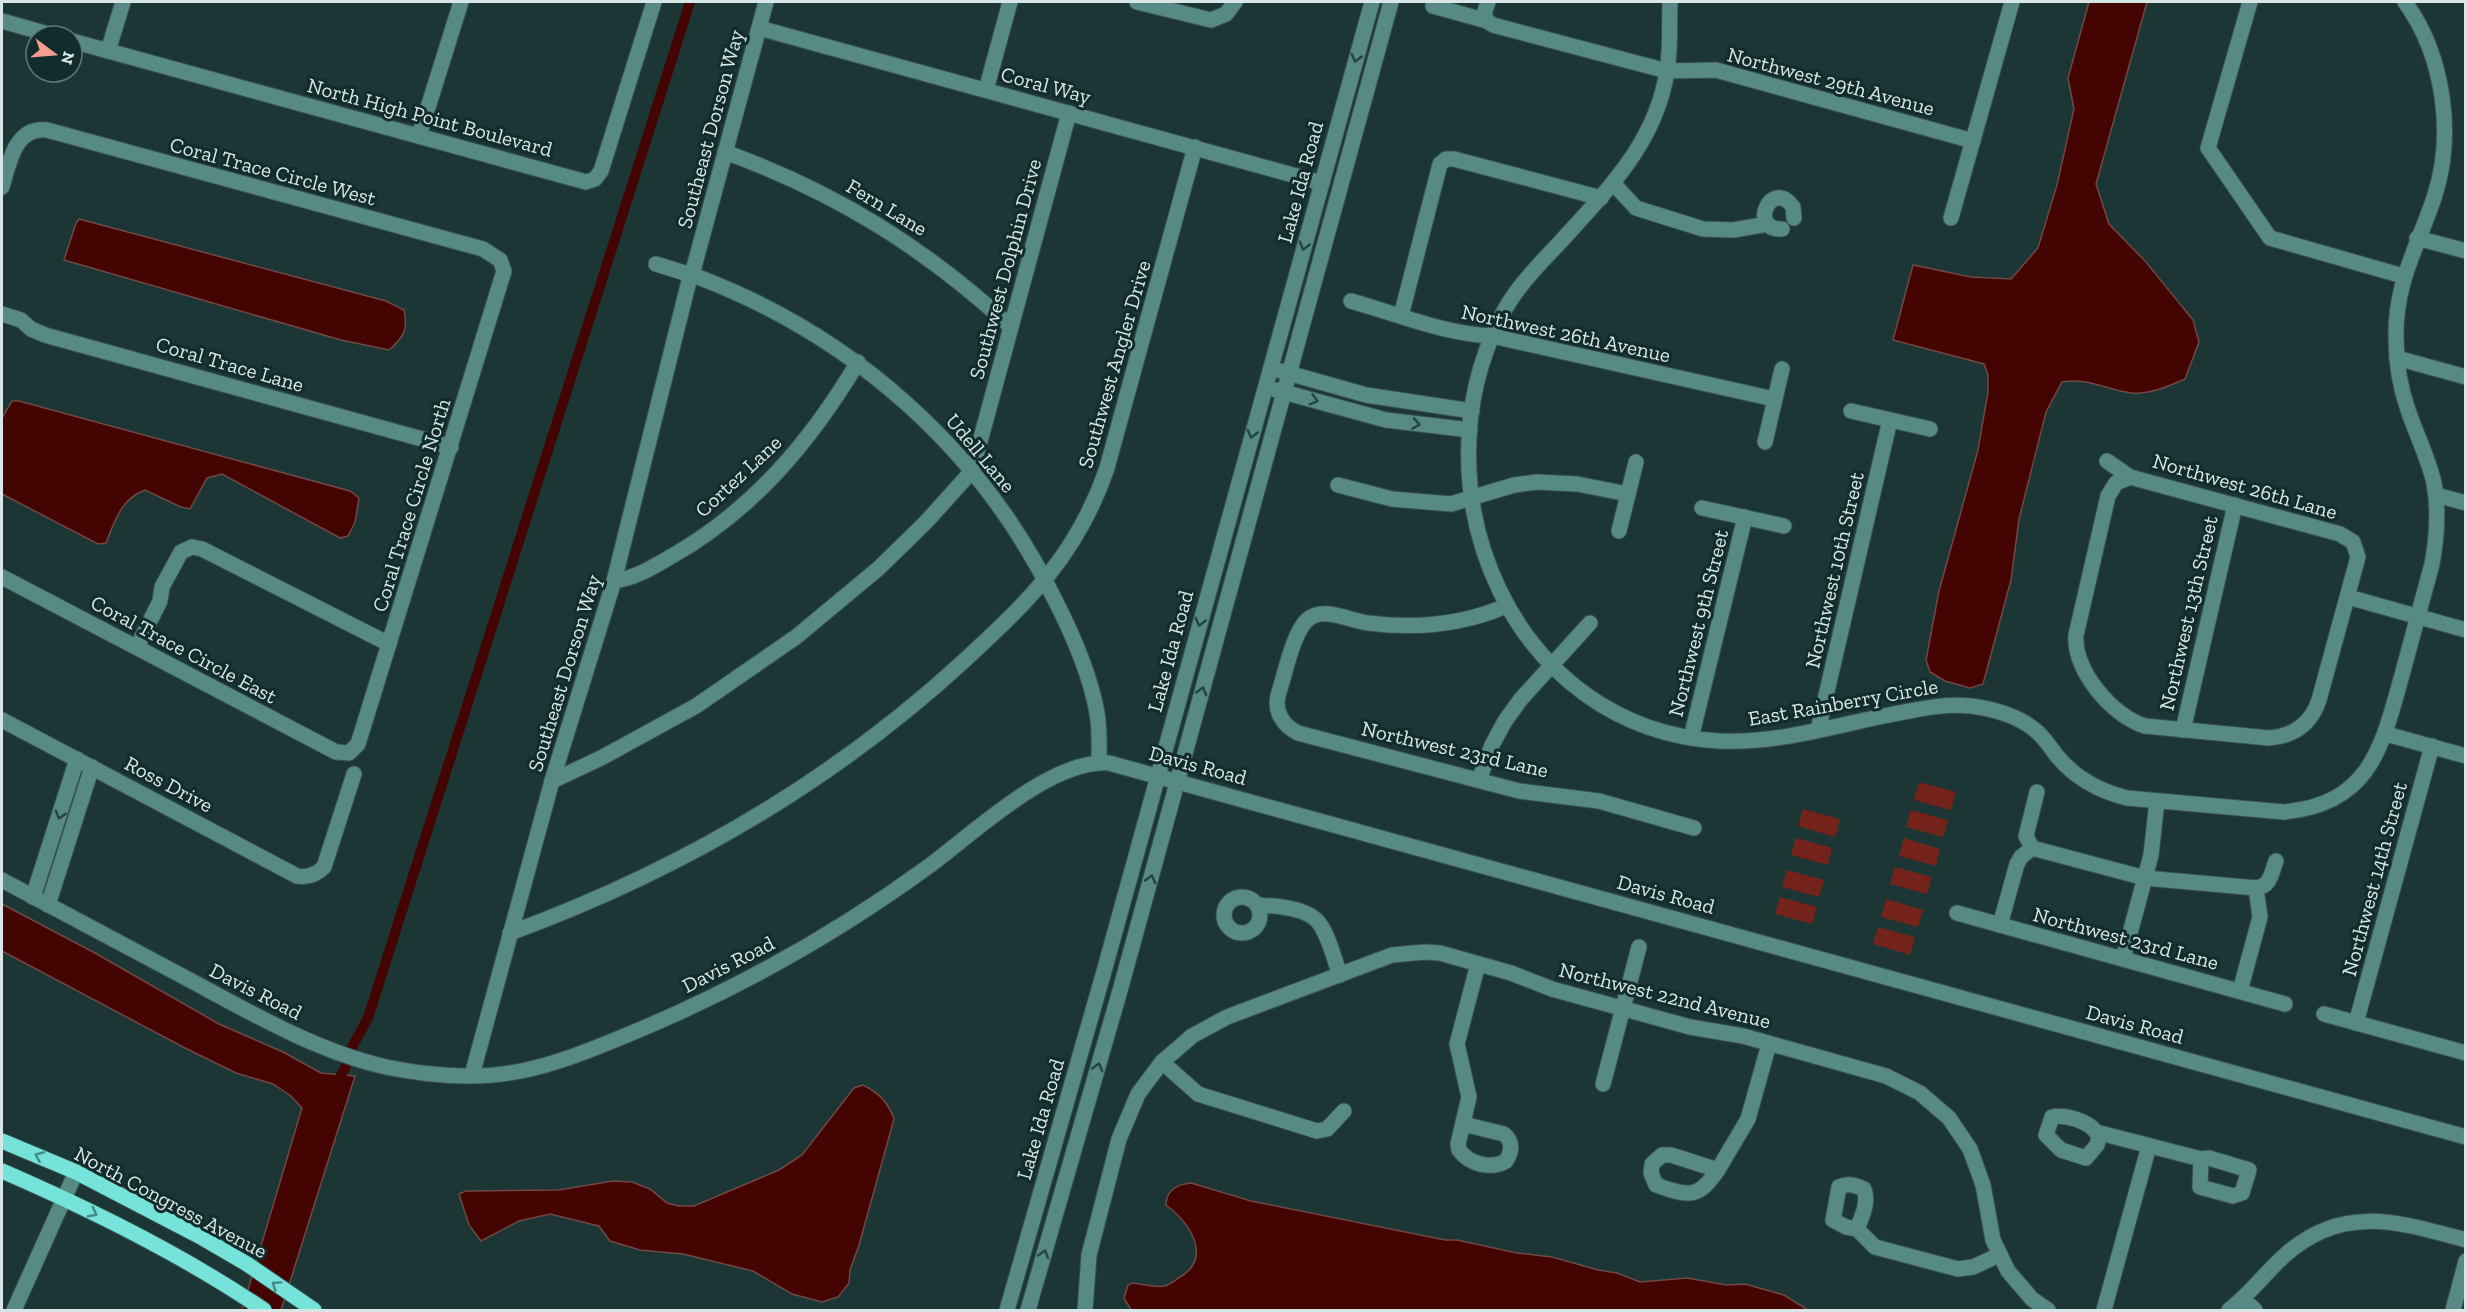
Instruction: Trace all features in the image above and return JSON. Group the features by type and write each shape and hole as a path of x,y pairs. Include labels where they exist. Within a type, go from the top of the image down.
{"main road":[{"name":"North Congress Avenue","path":"2,1141 76,1172 247,1264 310,1308"},
{"path":"2,1171 64,1198 232,1288 264,1311"}],"street":[{"path":"108,51 123,2"},
{"path":"419,136 461,2"},
{"name":"North High Point Boulevard","path":"84,44 586,182 595,179 601,171 654,2"},
{"name":"Southeast Dorson Way","path":"472,1075 552,781 614,581 692,274 766,2"},
{"path":"986,90 1010,2"},
{"path":"1137,2 1203,20 1219,18 1231,8"},
{"name":"Lake Ida Road","path":"1007,1311 1076,1071 1372,2"},
{"name":"Lake Ida Road","path":"1028,1311 1087,1107 1391,2"},
{"path":"1487,21 1484,14 1488,2"},
{"name":"East Rainberry Circle","path":"1670,2 1667,71 1659,106 1648,131 1635,156 1601,198 1515,292 1492,336 1482,364 1470,430 1469,469 1472,499 1484,553 1506,606 1521,630 1552,667 1587,695 1637,722 1691,738 1749,741 1818,730 1931,706 1950,705 1989,709 2006,714 2032,728 2068,768 2096,787 2127,798 2276,812 2301,811 2339,796 2363,776 2373,763 2386,734 2436,540 2436,495 2427,458 2408,410 2397,358 2396,319 2403,276 2439,179 2444,125 2442,99 2432,55 2405,2"},
{"path":"1951,218 2012,2"},
{"path":"2250,2 2208,148 2270,238 2403,276"},
{"name":"Northwest 29th Avenue","path":"1433,6 1487,21 1493,25 1667,71 1716,70 1972,141"},
{"path":"2,21 24,27"},
{"name":"Coral Way","path":"759,28 1322,183"},
{"name":"Southwest Dolphin Drive","path":"972,471 1070,113"},
{"name":"Coral Trace Circle West","path":"3,178 19,140 27,133 38,129 60,132 96,145 483,249 495,255 503,265"},
{"name":"Southwest Angler Drive","path":"510,933 603,897 655,873 705,847 802,788 858,748 938,684 988,638 1045,579 1070,549 1098,496 1195,147"},
{"name":"Fern Lane","path":"725,152 794,179 871,220 944,269 1010,326"},
{"path":"1401,316 1440,164 1446,159 1454,159 1601,198"},
{"path":"1613,183 1636,208 1703,229 1733,230 1781,224"},
{"path":"2417,238 2466,251"},
{"name":"Udell Lane","path":"656,264 692,274 773,310 858,362 919,413 972,471 1015,528 1045,579 1076,648 1097,711 1099,762"},
{"name":"Coral Trace Circle North","path":"349,753 358,744 503,278 503,265"},
{"name":"Northwest 26th Avenue","path":"1351,301 1474,335 1492,336 1774,399"},
{"name":"Coral Trace Lane","path":"2,314 21,321 31,329 45,335 451,447"},
{"path":"2397,358 2466,377"},
{"name":"Cortez Lane","path":"614,581 629,579 683,550 749,500 791,459 813,432 834,403 858,362"},
{"path":"1270,367 1366,396 1472,411"},
{"path":"1765,442 1782,369"},
{"path":"1265,387 1386,420 1470,430"},
{"path":"1851,411 1930,429"},
{"name":"Northwest 10th Street","path":"1818,730 1890,420"},
{"name":"Northwest 26th Lane","path":"2107,461 2130,477 2347,537 2356,549 2358,557 2348,597 2319,700 2312,715 2294,732 2278,737 2183,730"},
{"path":"1619,531 1636,462"},
{"path":"552,781 620,748 696,706 796,637 879,568 927,521 972,471"},
{"path":"2130,477 2116,483 2108,496 2076,635 2076,651 2082,666 2124,717 2145,726 2183,730"},
{"path":"1338,485 1383,497 1451,504 1514,485 1537,482 1577,484 1628,495"},
{"path":"2436,495 2466,503"},
{"name":"Northwest 13th Street","path":"2183,730 2235,505"},
{"name":"Northwest 9th Street","path":"1702,508 1784,526"},
{"name":"Northwest 9th Street","path":"1691,738 1745,518"},
{"path":"137,648 160,601 162,587 181,552 192,547 202,549 389,644"},
{"name":"Coral Trace Circle East","path":"2,577 336,752 349,753"},
{"path":"2348,597 2466,630"},
{"name":"Northwest 23rd Lane","path":"1506,606 1471,618 1417,627 1389,626 1319,614 1305,621 1299,632 1277,697 1281,719 1285,725 1298,733 1519,790 1599,801 1694,828"},
{"path":"1479,780 1492,745 1505,721 1521,699 1590,623"},
{"name":"Ross Drive","path":"2,720 297,876 312,876 319,872 327,860 354,774"},
{"path":"2386,734 2466,756"},
{"name":"Northwest 14th Street","path":"2356,1023 2432,746"},
{"path":"33,897 77,759"},
{"name":"Davis Road","path":"2,880 295,1035 383,1066 445,1077 520,1071 551,1063 651,1025 772,966 849,921 899,888 992,818 1042,784 1074,767 1099,762 1119,765 2466,1137"},
{"path":"48,905 92,767"},
{"path":"2037,792 2026,836 2032,848 2145,878 2256,888 2263,887 2269,882 2276,861"},
{"path":"2123,959 2153,846 2157,801"},
{"path":"2000,925 2017,864 2021,857 2032,848"},
{"path":"2240,991 2260,917 2256,888"},
{"path":"1257,905 1276,906 1313,917 1322,929 1340,975"},
{"name":"Northwest 23rd Lane","path":"1957,913 2285,1004"},
{"path":"1603,1084 1639,947"},
{"name":"Northwest 22nd Avenue","path":"1085,1311 1089,1255 1119,1139 1138,1094 1162,1062 1192,1036 1213,1024 1392,955 1408,952 1440,953 1511,973 1552,989 1690,1027 1769,1044 1886,1076 1912,1088 1935,1104 1955,1125 1970,1149 1983,1185 1988,1222 1999,1255 2019,1286 2048,1311"},
{"path":"1463,1124 1469,1088 1457,1044 1478,964"},
{"path":"2324,1014 2466,1053"},
{"path":"1718,1170 1748,1119 1769,1044"},
{"path":"1162,1062 1198,1095 1317,1131 1327,1129 1344,1111"},
{"path":"1076,1071 1083,1078 1086,1087 1087,1107"},
{"path":"2100,1134 2201,1159"},
{"path":"2104,1311 2149,1146"},
{"path":"14,1311 76,1172"},
{"path":"2229,1311 2299,1244 2315,1234 2341,1225 2386,1221 2466,1240"},
{"path":"1857,1229 1875,1247 1958,1269 1973,1267 1999,1255"},
{"path":"2453,1311 2466,1261"},
{"path":"2243,1299 2255,1311"}],"shaded area":[{"path":"2089,2 2147,2 2096,184 2109,224 2146,262 2193,320 2199,342 2185,379 2159,389 2145,393 2131,393 2088,382 2062,382 2046,412 2019,519 2011,580 1983,684 1970,688 1945,681 1930,672 1926,660 1939,591 1978,450 1988,392 1988,375 1984,364 1893,340 1913,265 1971,277 2011,279 2038,248 2057,185 2074,109 2068,78"},
{"path":"79,219 386,301 404,310 404,333 389,350 341,340 64,260"},
{"path":"12,401 19,401 350,491 359,498 355,522 348,536 340,538 222,474 207,478 190,509 145,490 137,494 120,511 106,543 98,544 2,494 2,418"},
{"path":"1919,782 1956,792 1951,810 1914,800"},
{"path":"1803,809 1840,819 1835,837 1798,826"},
{"path":"1911,810 1948,820 1943,837 1906,827"},
{"path":"1796,838 1832,848 1828,865 1791,855"},
{"path":"1904,838 1940,849 1936,866 1899,856"},
{"path":"1895,867 1932,877 1927,894 1890,884"},
{"path":"1787,870 1824,880 1819,897 1782,887"},
{"path":"1780,897 1817,907 1812,924 1775,914"},
{"path":"1886,899 1923,910 1918,927 1881,917"},
{"path":"2,904 95,953 219,1024 283,1052 321,1073 355,1076 281,1310 242,1310 302,1108 291,1096 273,1084 236,1073 185,1048 2,951"},
{"path":"1878,927 1915,937 1910,955 1873,944"},
{"path":"863,1085 882,1099 894,1119 850,1270 849,1283 838,1297 822,1302 792,1294 753,1271 683,1254 640,1250 610,1241 599,1226 550,1214 519,1221 481,1241 469,1225 459,1194 466,1191 559,1190 613,1181 632,1182 650,1189 667,1203 694,1206 779,1170 802,1155 854,1088"},
{"path":"1191,1183 1251,1201 1445,1240 1457,1240 1517,1253 1552,1257 1617,1273 1640,1282 1687,1278 1726,1285 1745,1284 1784,1295 1808,1310 1131,1310 1124,1298 1128,1285 1132,1283 1157,1287 1167,1285 1188,1271 1194,1262 1195,1242 1190,1231 1166,1205 1170,1192"}],"waterway":[{"path":"352,1047 368,1018 690,2"},
{"path":"335,1087 346,1066"}]}
